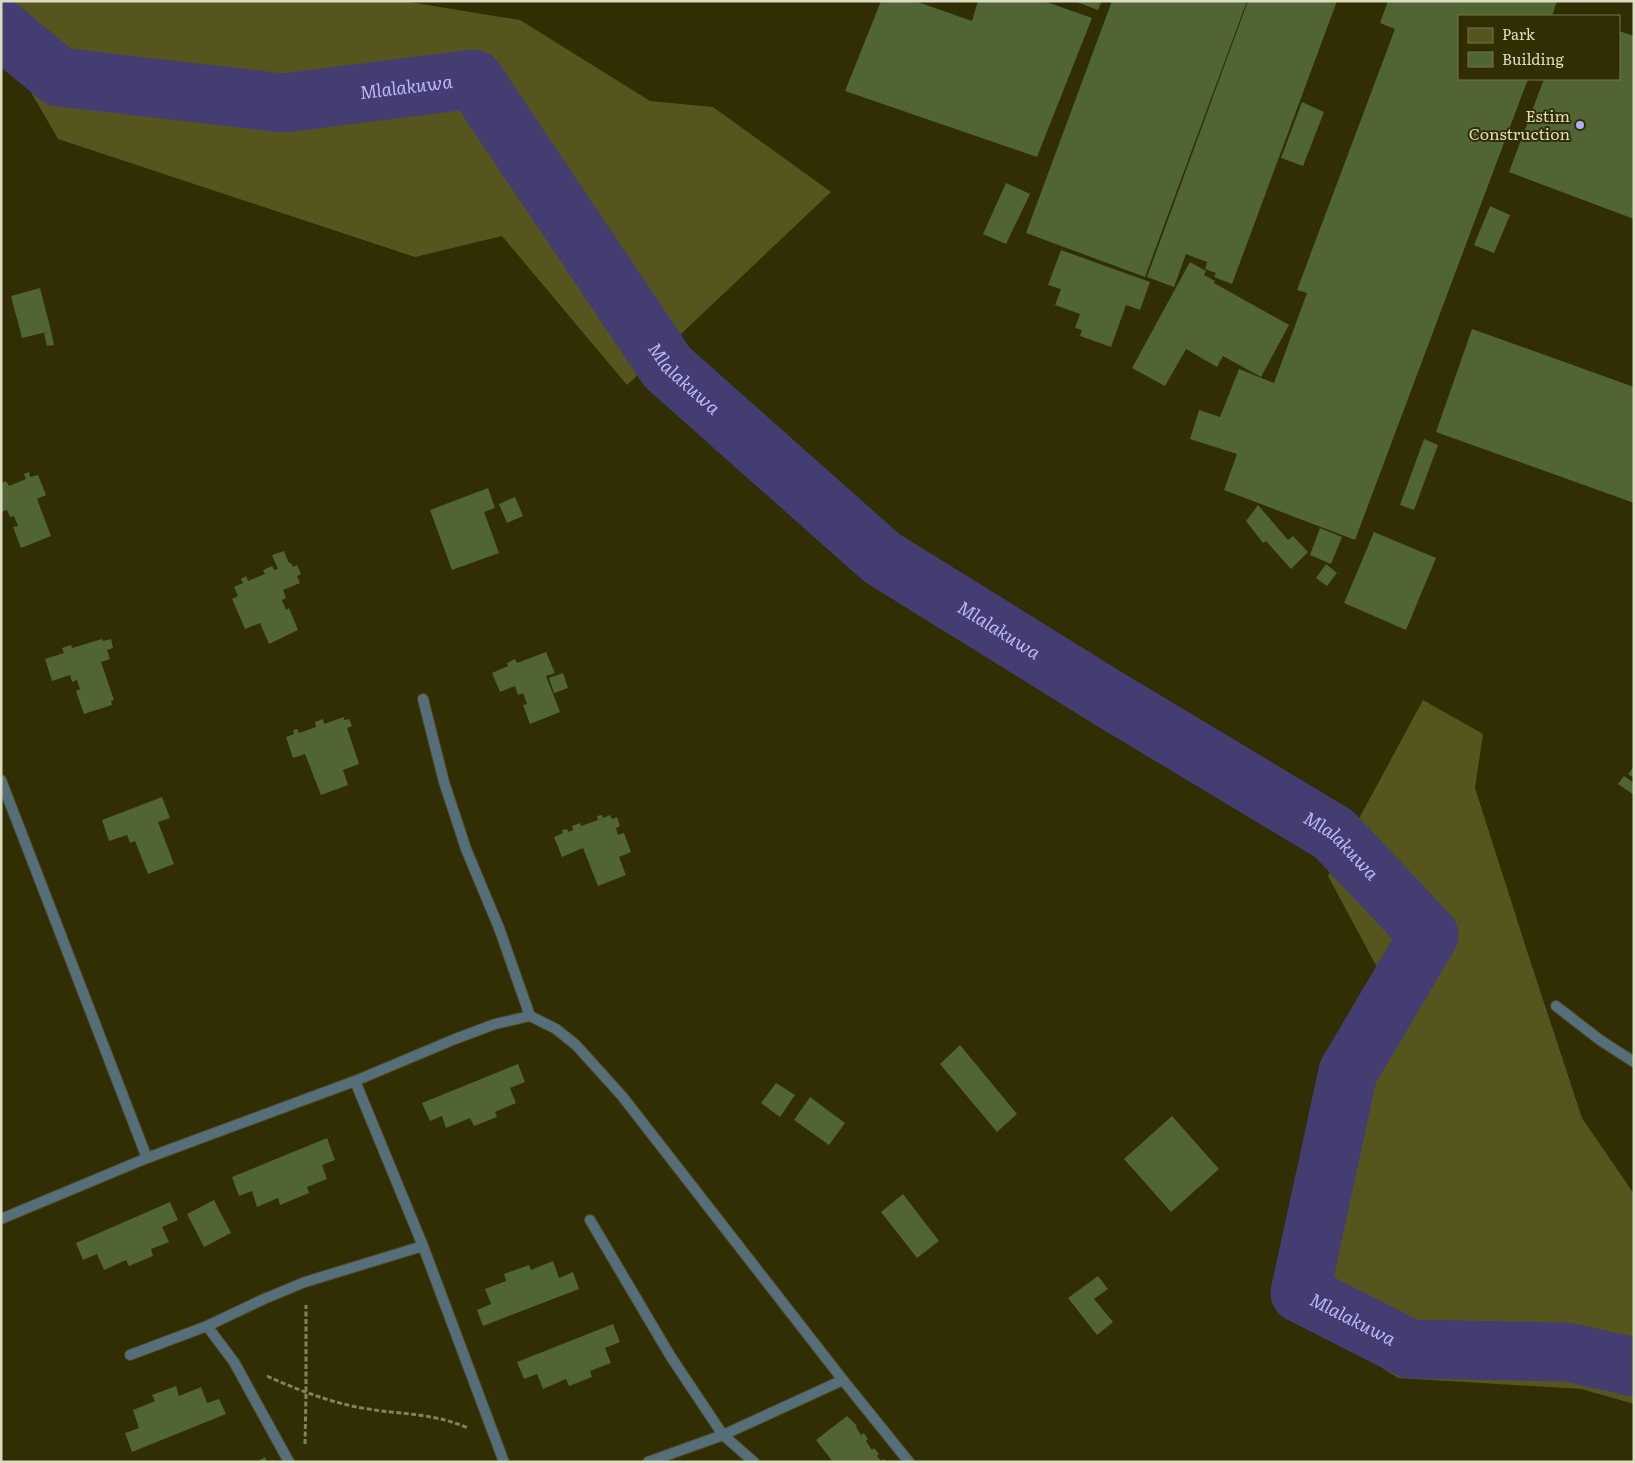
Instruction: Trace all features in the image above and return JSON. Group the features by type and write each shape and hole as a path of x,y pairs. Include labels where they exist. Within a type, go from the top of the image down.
{"lane":[{"path":"423,699 444,782 466,849 499,928 530,1016"},
{"path":"1,780 147,1158"},
{"path":"1556,1006 1600,1040 1634,1062"},
{"path":"1,1220 147,1158 355,1081 471,1033 495,1024 530,1016 556,1029 576,1045 622,1096 909,1462"},
{"path":"355,1081 423,1246 504,1462"},
{"path":"590,1220 671,1357 722,1435 754,1462"},
{"path":"130,1355 207,1326 305,1282 423,1246"},
{"path":"207,1326 234,1362 289,1462"},
{"path":"648,1462 722,1435 843,1380"}],"path":[{"path":"305,1282 305,1452"},
{"path":"234,1362 306,1394 362,1408 427,1415 458,1424 496,1441"}],"green space":[{"path":"1,1 403,1 520,20 650,101 713,107 831,192 627,385 502,236 415,257 58,139 1,40"},
{"path":"1423,700 1483,734 1475,788 1527,951 1582,1118 1634,1194 1634,1404 1581,1389 1398,1378 1284,1305 1312,1138 1408,1025 1328,876"}],"building":[{"path":"881,1 915,1 972,21 978,1 1044,1 1092,18 1037,157 845,91"},
{"path":"1074,1 1102,1 1098,10"},
{"path":"1112,1 1247,1 1145,277 1026,233"},
{"path":"1248,1 1337,1 1232,284 1214,277 1216,273 1205,269 1207,262 1186,254 1174,287 1147,277"},
{"path":"1388,1 1557,1 1552,15 1458,15 1458,80 1528,80 1355,540 1224,490 1237,454 1190,439 1199,410 1220,417 1239,369 1274,383 1307,293 1297,290 1395,29 1380,23"},
{"name":"Estim Construction","path":"1620,31 1634,36 1634,219 1509,172 1544,80 1620,80"},
{"path":"1302,102 1324,112 1303,166 1281,158"},
{"path":"1006,183 1030,194 1006,244 983,234"},
{"path":"1490,206 1510,215 1494,253 1474,245"},
{"path":"1061,250 1150,282 1140,310 1126,305 1111,347 1080,336 1082,330 1075,328 1080,314 1055,305 1061,289 1048,285"},
{"path":"1190,262 1206,271 1204,275 1215,281 1214,283 1289,325 1261,377 1223,356 1217,367 1186,349 1165,386 1132,368"},
{"path":"40,288 51,331 22,338 11,296"},
{"path":"1472,329 1634,387 1634,503 1436,432"},
{"path":"51,331 54,345 47,346 44,333"},
{"path":"1424,439 1438,445 1414,510 1400,505"},
{"path":"29,472 30,477 38,475 46,495 37,499 51,536 21,548 13,527 18,526 14,516 10,517 7,510 1,512 1,483 6,481 9,486 26,479 24,474"},
{"path":"488,488 495,508 484,512 499,553 452,570 430,510"},
{"path":"515,497 523,516 507,523 499,504"},
{"path":"1258,505 1288,540 1293,536 1308,552 1291,569 1266,541 1263,543 1246,521"},
{"path":"1320,528 1342,537 1331,564 1310,555"},
{"path":"1374,532 1436,558 1406,630 1344,603"},
{"path":"284,551 289,563 293,567 297,565 301,574 297,576 300,583 283,590 286,598 282,600 286,610 289,608 298,630 269,644 260,623 245,629 232,599 238,596 234,587 243,583 241,579 246,576 248,581 265,574 263,570 272,566 274,570 278,569 272,555"},
{"path":"1326,564 1337,573 1327,586 1316,578"},
{"path":"102,639 103,641 111,639 113,648 107,650 110,659 101,662 114,700 111,701 112,705 84,714 76,691 80,689 77,680 72,682 70,675 52,681 45,659 64,653 62,648 71,645 72,648"},
{"path":"546,652 555,673 546,676 560,712 530,724 523,705 527,704 523,693 518,695 515,686 500,692 492,673 508,666 507,663 515,659 517,663"},
{"path":"563,673 568,688 554,693 549,678"},
{"path":"344,717 344,720 349,719 352,726 347,728 359,764 343,770 348,785 321,795 305,754 293,758 286,737 294,734 293,730 297,729 299,733 316,727 315,722 323,719 324,724"},
{"path":"1634,766 1634,778 1628,774"},
{"path":"1624,776 1634,783 1634,795 1618,784"},
{"path":"162,797 170,818 158,822 174,864 148,874 135,841 130,843 127,835 109,841 102,820"},
{"path":"602,815 603,818 610,815 612,819 617,817 620,826 616,828 618,835 624,833 631,852 619,857 626,875 598,886 583,848 562,857 554,837 563,833 562,830 567,829 568,832 573,830 572,826 580,823 581,826 598,820 597,816"},
{"path":"960,1045 1017,1114 997,1132 940,1064"},
{"path":"518,1064 525,1082 510,1088 516,1103 495,1112 497,1117 474,1126 470,1118 446,1128 442,1116 430,1121 422,1103"},
{"path":"776,1083 795,1095 780,1117 761,1103"},
{"path":"810,1097 845,1123 829,1145 794,1120"},
{"path":"1172,1116 1219,1169 1171,1212 1124,1159"},
{"path":"327,1138 335,1160 322,1165 327,1179 307,1187 309,1193 280,1205 278,1198 257,1207 252,1191 239,1196 232,1177"},
{"path":"903,1194 939,1241 917,1258 881,1212"},
{"path":"214,1200 231,1233 204,1247 187,1214"},
{"path":"170,1202 178,1220 162,1227 169,1242 151,1249 153,1256 129,1266 126,1260 104,1270 97,1254 83,1260 76,1243"},
{"path":"553,1261 559,1278 573,1272 579,1289 483,1326 477,1310 491,1304 485,1289 506,1281 504,1274 529,1265 531,1270"},
{"path":"1098,1276 1108,1289 1094,1299 1113,1322 1097,1335 1068,1298"},
{"path":"613,1324 620,1342 605,1348 611,1363 590,1371 592,1377 569,1386 566,1379 543,1389 537,1374 524,1379 517,1362"},
{"path":"176,1386 179,1396 201,1387 207,1403 219,1399 226,1414 132,1452 125,1433 139,1428 133,1410 155,1401 152,1395"},
{"path":"847,1416 857,1426 861,1435 864,1433 868,1439 866,1441 872,1450 874,1448 879,1454 877,1456 881,1461 884,1459 886,1462 833,1462 816,1440"},
{"path":"265,1457 267,1462 256,1462"}],"waterway":[{"name":"Mlalakuwa","path":"1,29 59,77 283,103 474,79 667,367 882,558 1111,700 1334,834 1429,935 1348,1072 1300,1293 1410,1349 1567,1352 1634,1367"}],"place":[{"name":"Estim Construction","path":"1580,125"}]}
